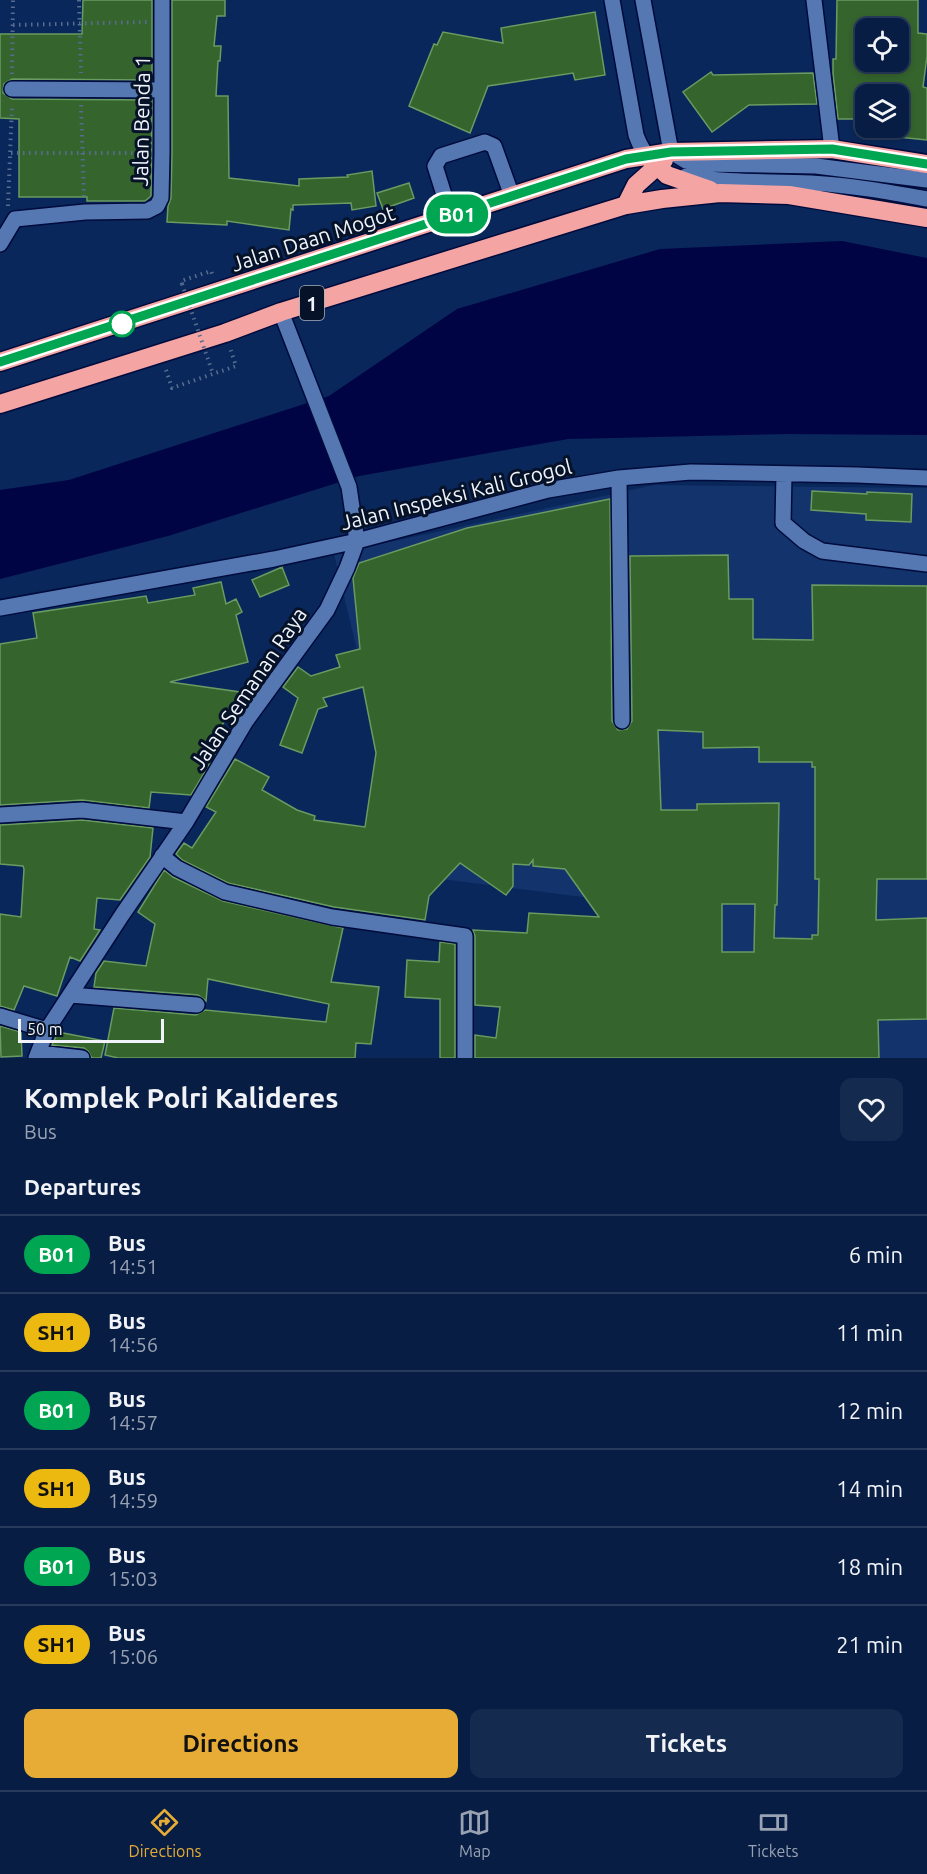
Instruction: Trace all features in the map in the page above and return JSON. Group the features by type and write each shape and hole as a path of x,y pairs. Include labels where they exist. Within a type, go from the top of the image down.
{"highway":[{"name":"Jalan Daan Mogot","path":"0,363 626,159 658,160 832,149 927,164"},
{"path":"626,205 636,185 658,160 678,179 720,193"},
{"name":"1","path":"0,404 225,333 281,312 626,205 720,193 789,195 927,218"}],"street":[{"name":"Jalan Benda 1","path":"15,219 85,212 147,211 158,206 161,198 162,153 162,0"},
{"path":"612,0 636,135 672,172 700,178 814,183 867,188 927,199"},
{"path":"643,0 658,160"},
{"path":"814,0 832,149"},
{"path":"12,89 162,90"},
{"path":"451,216 435,166 441,156 485,142 494,146 512,196"},
{"path":"658,160 724,166 816,166 927,180"},
{"path":"0,244 15,219"},
{"name":"Jalan Semanan Raya","path":"38,1055 47,1030 186,822 246,721 327,610 357,541 350,487 281,312"},
{"name":"Jalan Inspeksi Kali Grogol","path":"0,608 274,559 357,541 548,490 619,478 691,472 927,478"},
{"path":"784,474 783,523 804,541 822,552 927,564"},
{"path":"619,478 622,721"},
{"path":"0,815 82,810 186,822"},
{"path":"162,856 177,868 225,892 332,917 465,936 465,1058"},
{"path":"70,995 197,1005"},
{"path":"0,1016 47,1030"},
{"path":"38,1055 82,1058"}],"path":[{"path":"13,0 8,209 9,214 15,219"},
{"path":"80,0 85,212"},
{"path":"13,25 163,22"},
{"path":"11,153 162,153"},
{"path":"182,284 212,373"},
{"path":"172,388 236,366"}],"shaded area":[{"path":"842,241 927,258 927,435 787,434 568,439 359,476 168,536 0,579 0,490 69,480 329,396 457,309 660,249"},
{"path":"654,485 927,488 927,1058 685,1058 692,911 370,870 385,768 334,554"}],"building":[{"path":"83,0 152,0 152,80 12,79 4,84 3,93 12,99 152,100 151,196 145,201 87,201 87,197 19,197 19,119 0,118 0,34 82,34"},
{"path":"172,0 225,0 225,16 217,16 214,46 221,46 216,96 228,96 229,178 299,186 299,179 348,177 347,175 372,171 376,206 352,210 351,203 293,205 289,230 227,221 227,225 167,222 171,198"},
{"path":"837,0 918,0 918,33 927,34 923,87 927,88 927,140 908,138 909,84 855,84 855,119 838,119 833,59 836,59"},
{"path":"595,12 605,75 575,80 573,73 488,86 470,133 409,106 434,44 437,45 443,32 503,43 501,28"},
{"path":"711,72 713,75 813,73 817,104 749,105 712,132 683,92"},
{"path":"409,183 414,198 383,209 377,193"},
{"path":"812,491 912,494 911,522 866,520 866,514 811,510"},
{"path":"610,499 612,721 618,730 627,729 632,721 630,556 728,555 729,599 753,599 753,639 813,640 812,585 927,586 927,879 877,879 876,920 927,918 927,1019 878,1020 879,1058 475,1058 475,1035 496,1038 500,1007 475,1005 475,936 473,930 527,933 529,913 599,917 565,869 533,866 533,860 529,865 513,864 513,886 506,895 460,863 429,896 425,920 334,907 228,883 182,860 176,854 184,843 192,848 216,812 206,807 235,759 269,777 262,790 297,810 315,816 314,820 365,827 376,753 363,687 323,698 327,706 318,709 302,753 280,745 298,698 283,687 298,667 311,676 340,667 336,655 360,649 353,578 359,563 467,528","holes":["658,730 703,732 703,748 759,747 759,762 812,762 812,767 815,767 815,879 819,879 818,935 812,935 812,939 774,938 779,803 697,804 697,810 661,810","722,904 755,904 754,952 722,952"]},
{"path":"282,567 289,585 260,597 252,580"},
{"path":"221,582 226,604 236,599 242,612 236,615 248,662 170,682 240,692 236,717 228,716 213,739 220,743 216,749 218,750 191,795 151,792 149,808 82,800 0,805 0,644 37,638 33,613 146,596 148,603 195,595 193,588"},
{"path":"82,820 153,828 150,857 120,900 97,898 94,929 100,930 80,961 70,957 57,996 24,986 14,1010 0,1006 0,914 21,917 24,869 23,866 0,864 0,825"},
{"path":"164,870 173,877 223,901 343,928 331,982 379,987 371,1044 356,1043 355,1058 118,1058 105,1055 114,1008 196,1015 205,1010 326,1022 329,1004 208,979 206,1001 198,995 94,987 96,973 104,961 146,966 155,924 138,912"},
{"path":"440,942 455,944 455,1058 440,1058 440,999 405,997 407,960 439,962"},
{"path":"0,1026 21,1032 22,1056 1,1057"},
{"path":"58,1032 105,1041 101,1058 92,1058 84,1048 52,1045"}],"bus line":[{"name":"B01","path":"0,362 626,159 671,152 832,149 927,164"}]}
